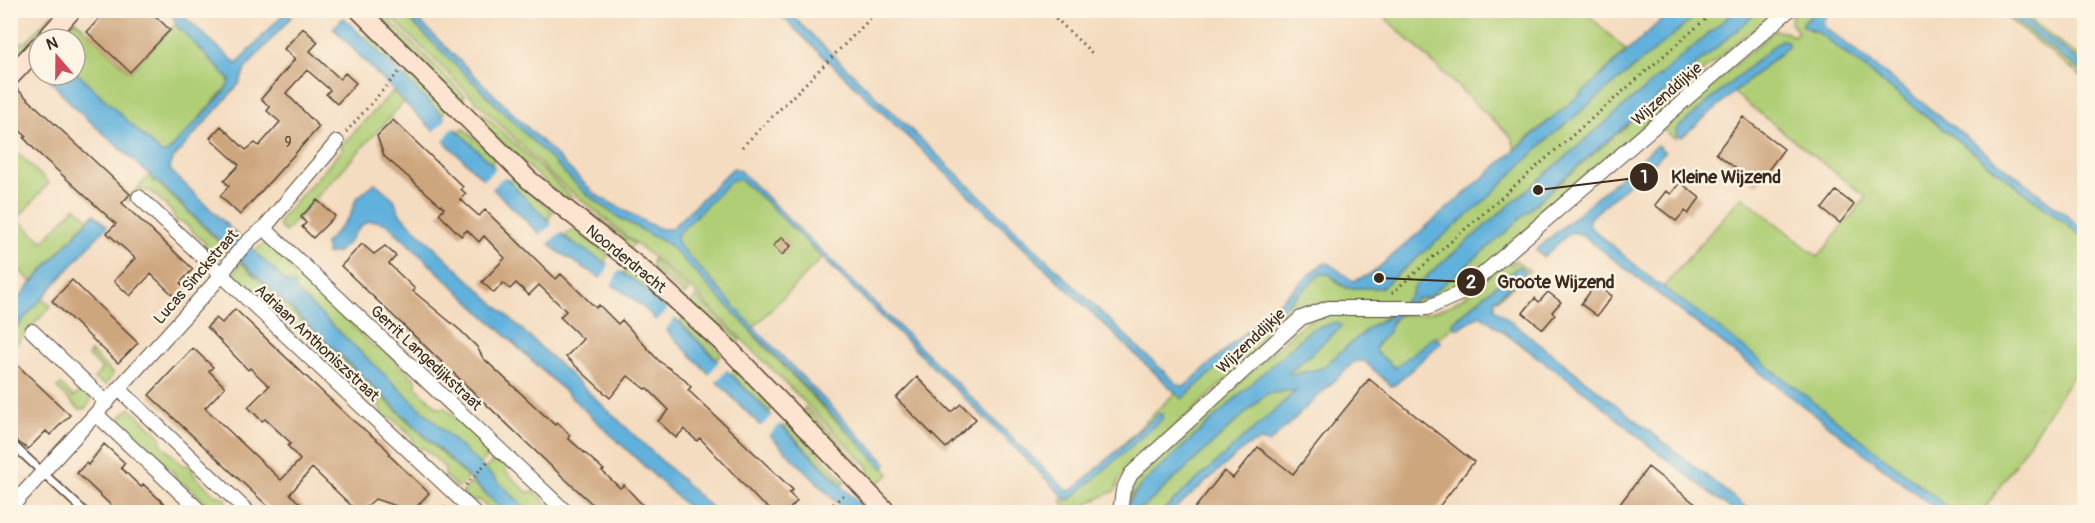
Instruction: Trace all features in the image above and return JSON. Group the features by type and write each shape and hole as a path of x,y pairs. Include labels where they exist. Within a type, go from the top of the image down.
{"street":[{"path":"57,27 72,10"},
{"name":"Noorderdracht","path":"359,10 529,180 649,275 729,349 855,485 887,513"},
{"name":"Wijzenddijkje","path":"1120,508 1123,490 1131,474 1294,323 1310,313 1328,308 1412,309 1437,306 1472,285 1789,10"},
{"path":"10,77 27,59"},
{"name":"Lucas Sinckstraat","path":"10,508 221,276 231,259 249,239 264,228 337,142"},
{"name":"Adriaan Anthoniszstraat","path":"139,197 474,513"},
{"name":"Gerrit Langedijkstraat","path":"264,228 566,513"},
{"path":"32,331 106,403"},
{"path":"119,389 248,513"},
{"path":"96,414 201,513"}],"lane":[{"path":"10,442 85,513"}],"path":[{"path":"742,147 879,10"},
{"path":"1047,10 1094,55"},
{"path":"1380,308 1716,10"},
{"path":"337,142 404,67"},
{"path":"465,485 487,463"},
{"path":"824,513 855,485"}],"green space":[{"path":"380,11 465,96 459,101 379,19"},
{"path":"385,11 401,11 590,197 618,217 663,240 737,172 822,258 750,331 832,417 886,468 889,475 876,484 865,478 869,471 867,465 690,287 553,177"},
{"path":"1378,11 1584,11 1626,50 1590,86 1515,149 1512,138"},
{"path":"1702,11 1735,11 1413,288 1411,295 1402,304 1326,303 1306,308 1139,459 1119,480 1115,491 1092,501 1080,512 1071,512 1061,501 1100,467 1175,393 1183,398 1321,274 1329,274 1341,286 1381,288 1479,206 1550,137"},
{"path":"1759,11 1784,11 1741,38 1700,74 1680,96 1462,287 1444,298 1410,304 1415,299 1428,297"},
{"path":"1798,11 1817,11 1803,22 1806,28 1820,34 2084,238 2084,359 1983,512 1954,512 1663,287 1742,196 1818,257 1866,197 1734,93 1788,47 1787,41 1781,40 1680,126 1676,130 1675,139 1661,128 1774,31 1785,32 1793,36 1798,32 1791,23 1792,15"},
{"path":"1998,11 2003,11 2012,17 2084,73 2084,78"},
{"path":"2014,11 2020,11 2084,61 2084,65"},
{"path":"52,14 53,18 45,27 40,27"},
{"path":"75,20 82,27 68,27"},
{"path":"176,24 228,75 229,84 175,146 167,153 161,153 87,82 87,31 130,72"},
{"path":"370,32 396,59 392,67 364,38"},
{"path":"26,42 27,46 11,64 11,44"},
{"path":"410,74 446,109 443,115 404,79"},
{"path":"393,91 404,102 285,232 279,226 281,218 343,149 341,146"},
{"path":"481,112 571,197 566,202 479,121"},
{"path":"463,128 495,158 491,164 458,132"},
{"path":"11,147 49,183 17,219 43,242 75,207 89,219 32,282 13,264 11,266 10,200 14,196 11,192"},
{"path":"150,175 152,180 155,180 227,250 216,260 205,249 205,243 183,222 176,222 172,212 152,192 141,189 128,202 127,200"},
{"path":"514,177 553,212 548,220 508,181"},
{"path":"589,211 634,244 629,250 588,219"},
{"path":"574,229 608,255 604,264 564,236"},
{"path":"269,241 290,261 290,268 311,288 318,287 353,320 353,327 375,348 382,348 416,380 416,387 438,408 445,408 492,451 480,465 254,251"},
{"path":"652,259 689,290 684,295 652,268"},
{"path":"1515,260 1530,271 1498,299 1495,299 1524,275 1518,267 1452,322 1454,326 1439,338 1434,337 1399,367 1395,368 1375,351 1399,315 1417,315 1446,307 1469,293 1506,261 1512,264"},
{"path":"240,262 468,478 457,488 445,476 445,468 424,448 416,449 413,446 413,438 392,418 384,419 381,416 381,408 360,387 352,388 348,385 349,377 328,358 320,359 317,355 317,347 297,328 289,329 285,326 286,317 265,298 257,299 233,276"},
{"path":"627,268 669,303 664,307 645,288 623,274"},
{"path":"696,297 740,340 735,346 691,302"},
{"path":"42,298 51,306 11,349 11,333"},
{"path":"1330,313 1391,314 1371,326 1322,368 1291,375 1289,373 1342,326 1176,453 1132,495 1130,504 1126,508 1134,480 1305,322"},
{"path":"683,318 722,354 717,359 680,322"},
{"path":"91,352 113,374 106,385 94,379 102,369 88,356"},
{"path":"737,369 772,406 770,412 731,374"},
{"path":"61,385 74,397 84,389 91,401 85,409 79,409 57,388"},
{"path":"1296,388 1298,390 1161,512 1130,512 1146,505 1266,394"},
{"path":"805,407 860,464 858,471 803,416"},
{"path":"130,408 161,437 161,444 183,465 190,465 194,475 215,495 226,498 226,505 234,512 209,512 207,504 185,484 175,481 175,474 152,453 146,453 114,424"},
{"path":"789,423 846,482 842,485 784,427"},
{"path":"497,457 506,465 506,472 527,492 534,491 556,512 530,512 485,469"},
{"path":"472,482 505,512 492,512 479,500 470,501 462,493"}],"water":[{"path":"1817,10 1832,11 1823,20 1825,27 2084,229 2084,238 1820,34 1802,25"},
{"path":"286,11 292,16 245,69 239,84 171,161 170,170 288,284 295,284 296,291 530,512 505,512 156,180 154,182 153,178 75,108 56,87 87,87 87,82 161,153 167,153 225,91 230,80 177,26 172,14 180,13 237,64"},
{"path":"401,11 409,11 596,195 649,224 662,229 671,229 733,168 739,170 1067,491 1074,489 1158,414 1162,414 1162,419 1070,500 1066,499 764,200 739,179 732,180 677,235 677,243 744,317 886,463 884,469 669,245 618,217 584,192"},
{"path":"776,11 787,11 1178,385 1185,386 1322,264 1328,263 1353,281 1371,274 1590,86 1671,11 1702,11 1550,137 1479,206 1381,288 1346,288 1329,274 1321,274 1182,399"},
{"path":"1735,11 1759,11 1551,189 1503,235 1428,297 1415,299 1391,322 1389,332 1377,343 1375,351 1395,368 1434,337 1441,342 1396,384 1391,386 1364,361 1354,362 1269,443 1259,441 1247,446 1171,512 1161,512 1297,390 1266,394 1146,505 1130,512 1120,512 1141,485 1310,330 1336,322 1342,326 1289,373 1291,375 1322,368 1371,326 1387,318 1411,295 1413,288"},
{"path":"2003,11 2014,11 2084,65 2084,73"},
{"path":"344,18 568,240 634,280 653,296 867,512 846,512 643,307 622,291 557,251 404,102 333,28"},
{"path":"1781,40 1787,41 1788,46 1682,137 1677,136 1676,130 1680,126"},
{"path":"1657,145 1665,152 1589,219 1589,226 1653,280 1706,318 1954,512 1940,512 1581,234 1571,232 1543,257 1536,250"},
{"path":"375,183 394,199 400,214 431,244 716,512 693,512 387,224 377,221 363,225 343,248 336,253 327,254 325,244 350,216 356,199"},
{"path":"94,214 107,226 11,333 11,306"},
{"path":"1519,266 1525,271 1524,275 1495,299 1495,309 1752,512 1735,512 1648,445 1593,398 1480,315 1459,328 1455,328 1452,323"}],"pier":[{"path":"446,116 457,128 452,129 442,142 432,133 445,121"},
{"path":"495,164 508,177 502,178 491,190 482,181 494,171"},
{"path":"552,220 565,232 558,234 547,245 538,236 551,226"},
{"path":"608,262 622,270 617,273 610,288 599,282 608,268"},
{"path":"668,306 681,318 674,319 664,332 654,323 666,312"},
{"path":"720,359 731,370 727,370 715,383 708,376"},
{"path":"773,411 785,423 779,425 768,436 759,428 771,417"}],"building":[{"path":"107,10 149,10 170,30 130,72 87,32"},
{"path":"303,28 318,42 310,51 340,79 345,73 356,83 337,104 326,94 330,90 307,70 286,93 319,127 240,215 220,196 229,186 224,181 239,165 210,138 221,126 246,150 255,143 259,146 280,122 267,111 270,107 261,99 295,59 284,49"},
{"path":"15,87 130,194 122,203 193,269 180,283 185,288 176,298 151,274 130,296 114,281 135,258 107,233 116,224 36,151 24,138 26,136 10,122 10,88"},
{"path":"1743,117 1784,149 1757,185 1716,153"},
{"path":"393,120 463,187 461,189 466,194 460,199 479,216 485,210 556,279 561,274 596,308 599,305 618,324 622,320 659,361 683,378 691,387 688,390 793,490 789,493 797,501 786,513 779,510 774,512 758,500 700,438 697,441 684,429 676,438 658,421 669,410 647,388 645,389 628,376 610,398 566,357 583,339 560,317 566,311 539,285 529,295 516,283 510,289 503,283 494,293 482,282 505,258 484,236 479,242 467,230 461,236 439,214 444,208 384,156 377,136"},
{"path":"1680,182 1700,198 1688,214 1685,211 1676,221 1655,205 1666,191 1671,194"},
{"path":"1836,191 1854,205 1840,223 1822,209"},
{"path":"317,200 335,216 313,238 302,227 306,223 301,217"},
{"path":"782,237 791,246 782,255 773,246"},
{"path":"362,244 374,254 385,246 396,256 389,264 415,289 413,291 461,331 477,347 483,358 555,425 557,422 570,435 568,438 604,470 602,471 620,488 624,485 650,513 602,513 551,466 341,266"},
{"path":"72,280 138,343 118,363 52,301"},
{"path":"1596,284 1612,296 1597,316 1581,304"},
{"path":"1548,292 1561,302 1552,312 1555,315 1543,329 1523,313 1535,298 1539,302"},
{"path":"235,309 351,419 382,444 390,453 389,455 429,493 411,513 403,513 396,506 375,499 359,513 312,468 290,494 310,513 275,513 149,395 193,348 213,367 209,371 225,387 205,408 281,480 300,460 288,446 291,443 248,407 269,386 250,368 248,370 207,327 216,318 222,323"},
{"path":"10,358 70,415 50,435 46,431 28,449 10,436"},
{"path":"917,377 951,412 961,404 976,419 946,448 896,398"},
{"path":"1369,379 1474,462 1434,513 1191,513 1224,471 1233,478 1258,447 1293,474"},
{"path":"104,444 125,463 121,468 141,487 143,484 174,513 119,513 77,473 86,463 88,465"},
{"path":"1648,467 1707,513 1613,513"}],"place":[{"name":"Kleine Wijzend","path":"1538,190"},
{"name":"Groote Wijzend","path":"1379,278"}]}
